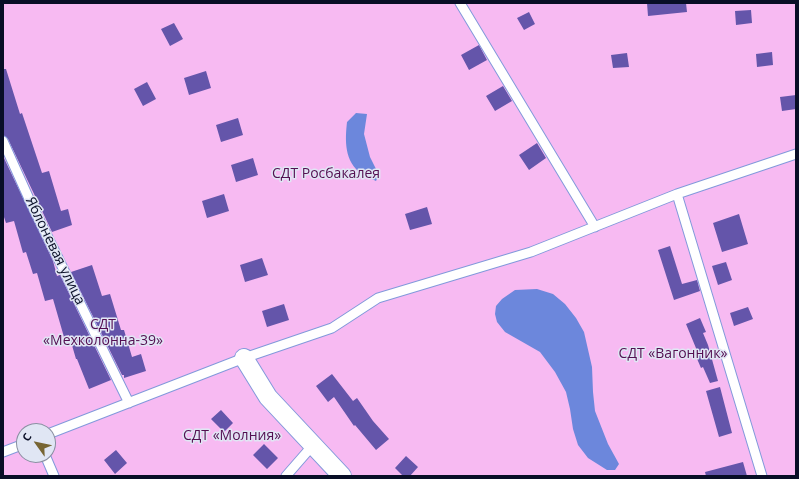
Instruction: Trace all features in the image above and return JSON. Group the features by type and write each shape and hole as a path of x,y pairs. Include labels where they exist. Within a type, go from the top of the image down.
{"street":[{"path":"244,358 268,397 342,476"}],"lane":[{"path":"460,3 596,227"},
{"name":"Яблоневая улица","path":"3,141 30,201 129,403"},
{"path":"56,431 244,358 332,328 378,298 531,252 677,194 796,154"},
{"path":"677,194 762,476"},
{"path":"286,476 313,445"},
{"path":"3,452 16,447"},
{"path":"48,463 54,476"}],"green space":[{"path":"3,3 796,3 796,476 3,476"}],"water":[{"path":"356,113 367,114 364,134 370,157 379,175 376,181 362,174 356,169 349,157 346,143 347,122"},
{"path":"537,289 553,294 565,304 576,318 584,332 592,367 595,411 608,444 619,464 615,470 607,470 588,458 578,445 573,429 566,392 555,372 540,352 505,332 497,322 495,314 496,306 502,299 515,290"}],"building":[{"path":"647,3 686,3 687,12 648,16"},
{"path":"751,10 752,23 736,25 735,11"},
{"path":"529,12 535,24 524,30 517,18"},
{"path":"174,23 183,39 170,46 161,29"},
{"path":"479,45 487,60 469,70 461,55"},
{"path":"772,52 773,65 757,67 756,54"},
{"path":"627,53 629,67 613,68 611,55"},
{"path":"3,69 6,69 20,114 22,113 42,173 49,171 61,211 68,209 72,225 52,232 8,139 3,135"},
{"path":"206,71 211,88 189,95 184,78"},
{"path":"147,82 156,99 143,106 134,89"},
{"path":"503,86 512,101 495,111 486,96"},
{"path":"796,95 796,109 782,111 780,97"},
{"path":"238,118 243,135 221,142 216,125"},
{"path":"537,143 546,158 529,170 519,155"},
{"path":"3,156 53,261 57,276 60,275 111,380 89,389 76,359 69,335 64,337 53,299 45,301 37,273 33,274 26,252 23,253 14,221 6,223 3,214"},
{"path":"253,158 258,175 236,182 231,165"},
{"path":"224,194 229,211 207,218 202,201"},
{"path":"427,207 432,224 410,230 405,214"},
{"path":"739,214 748,244 722,252 713,223"},
{"path":"670,246 682,284 697,280 700,291 674,300 658,250"},
{"path":"262,258 268,275 245,282 240,265"},
{"path":"726,262 732,280 718,285 712,266"},
{"path":"92,265 102,296 110,294 121,330 124,330 132,357 141,354 146,371 124,378 124,375 122,375 71,272"},
{"path":"284,304 289,320 267,327 262,311"},
{"path":"748,307 753,319 734,326 730,313"},
{"path":"700,318 706,332 703,333 718,381 710,383 695,354 698,353 686,324"},
{"path":"332,374 353,401 357,398 373,421 389,439 376,450 355,425 354,426 334,397 328,402 316,386"},
{"path":"720,387 732,433 719,437 706,391"},
{"path":"221,410 233,423 224,432 211,419"},
{"path":"264,444 278,458 267,469 253,455"},
{"path":"116,450 127,463 115,474 104,460"},
{"path":"406,456 418,467 410,476 403,476 395,468"},
{"path":"743,462 747,476 706,476 705,472"}],"park label":[{"name":"СДТ Росбакалея","path":"326,174"},
{"name":"СДТ «Мехколонна-39»","path":"103,334"},
{"name":"СДТ «Вагонник»","path":"673,354"},
{"name":"СДТ «Молния»","path":"232,436"}]}
